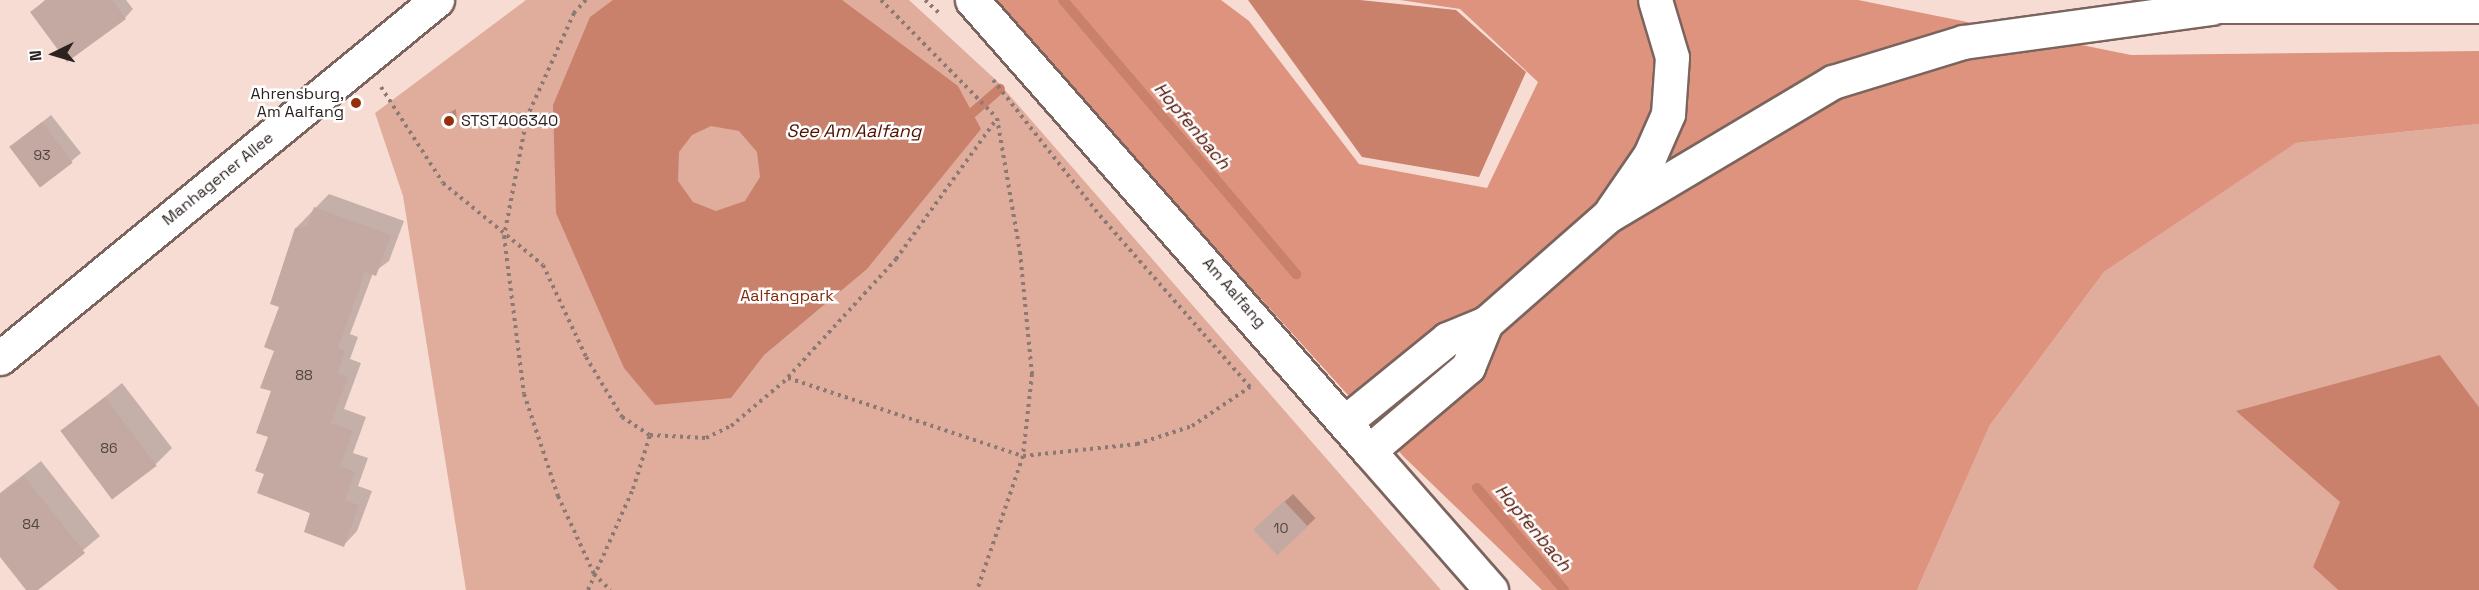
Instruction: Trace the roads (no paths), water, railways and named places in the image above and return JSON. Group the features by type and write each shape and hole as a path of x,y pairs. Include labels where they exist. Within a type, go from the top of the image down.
{"main road":[{"name":"Manhagener Allee","path":"0,358 436,0"},
{"name":"Am Aalfang","path":"972,0 1491,590"},
{"path":"1608,216 1650,155 1668,114 1672,57 1656,0"},
{"path":"2117,0 2212,8 2479,6"},
{"path":"1345,422 1447,339 1486,323 1608,216 1789,105 1873,68 1985,39 2212,8"},
{"path":"1369,451 1468,367 1486,323"}],"water":[{"name":"See Am Aalfang","path":"613,0 842,0 958,86 981,129 867,269 764,355 731,398 655,405 624,368 556,213 553,105 590,17","holes":["711,126 739,131 757,152 760,177 745,201 716,211 693,202 678,181 679,152 692,135"]},
{"path":"1248,0 1360,0 1456,10 1526,72 1479,177 1362,157"},
{"path":"2440,355 2479,407 2479,590 2338,590 2313,567 2340,502 2236,411"}],"waterway":[{"name":"Hopfenbach","path":"1063,0 1296,274"},
{"path":"972,113 1000,89"},
{"name":"Hopfenbach","path":"1477,488 1564,590"}],"place":[{"name":"Ahrensburg, Am Aalfang","path":"356,103"},
{"name":"STST406340","path":"449,121"}],"park label":[{"name":"Aalfangpark","path":"787,296"}]}
